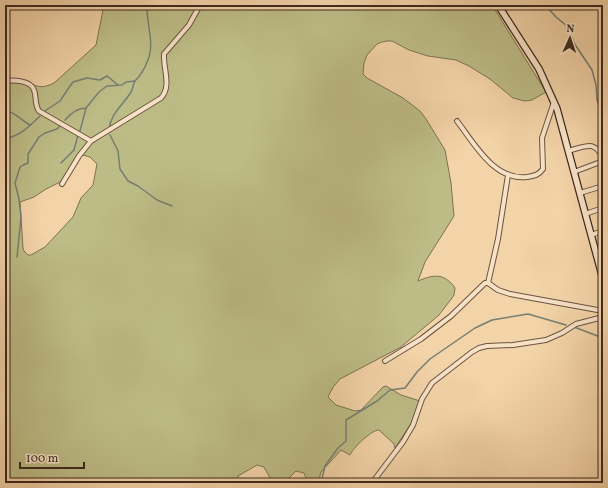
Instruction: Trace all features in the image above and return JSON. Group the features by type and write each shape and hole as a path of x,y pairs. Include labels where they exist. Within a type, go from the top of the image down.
{"street":[{"path":"62,184 79,156 91,141 161,98 165,93 167,88 164,54 188,25 200,5"},
{"path":"498,5 539,69 554,102 603,279"},
{"path":"5,81 18,81 32,87 34,89 36,106 39,111 91,141"},
{"path":"457,121 491,164 508,175 525,177 536,175 541,173 544,162 542,138 554,102"},
{"path":"568,152 591,146 598,149 603,160 574,172"},
{"path":"488,283 498,239 508,175"},
{"path":"580,193 603,186"},
{"path":"585,214 603,208"},
{"path":"591,235 603,231"},
{"path":"597,256 603,253"},
{"path":"385,362 421,340 465,304 485,283 488,283"},
{"path":"488,283 498,290 510,294 603,312"},
{"path":"372,483 403,442 413,425 422,399 432,383 472,352 487,346 513,345 546,340 562,333 576,324 603,317"}],"shaded area":[{"path":"104,5 492,5 546,92 532,100 525,101 513,98 490,79 456,60 428,56 409,50 392,41 377,44 367,55 364,63 363,74 367,78 403,98 420,111 445,150 451,183 454,216 425,262 418,281 433,276 447,279 455,288 452,298 439,315 401,347 340,379 333,387 328,397 336,405 355,411 361,410 383,387 386,386 401,395 420,401 412,422 395,448 394,444 379,430 376,431 363,440 350,455 341,450 321,472 318,483 308,483 304,473 296,471 289,478 287,483 273,483 264,467 257,465 238,476 239,483 5,483 5,328 10,324 7,276 8,245 5,233 5,80 16,79 23,80 35,86 48,86 54,83 96,45","holes":["79,154 90,157 97,164 93,185 81,198 73,217 45,247 31,255 28,255 23,248 20,202 34,197 62,181"]}],"waterway":[{"path":"109,129 112,118 131,92 134,82 143,71 148,60 151,47 147,5"},
{"path":"545,5 568,27 574,43 592,70 596,85 597,100 603,115"},
{"path":"45,111 60,101 73,82 87,78 100,80 107,76 118,85"},
{"path":"80,131 86,108 99,92 107,86 122,85 126,82 135,81"},
{"path":"65,120 74,111 86,108"},
{"path":"5,110 30,125"},
{"path":"5,138 15,136 40,116"},
{"path":"17,257 21,217 15,183 20,167 28,163 28,154 39,137 45,133 57,129 61,125"},
{"path":"61,163 74,150 78,135"},
{"path":"110,135 118,151 120,169 128,181 138,186 157,200 172,206"},
{"path":"321,483 325,466 338,448 346,441 346,420 377,401 390,390 405,388 417,372 430,359 475,328 492,320 528,314 566,325"},
{"path":"574,327 603,338"}]}
